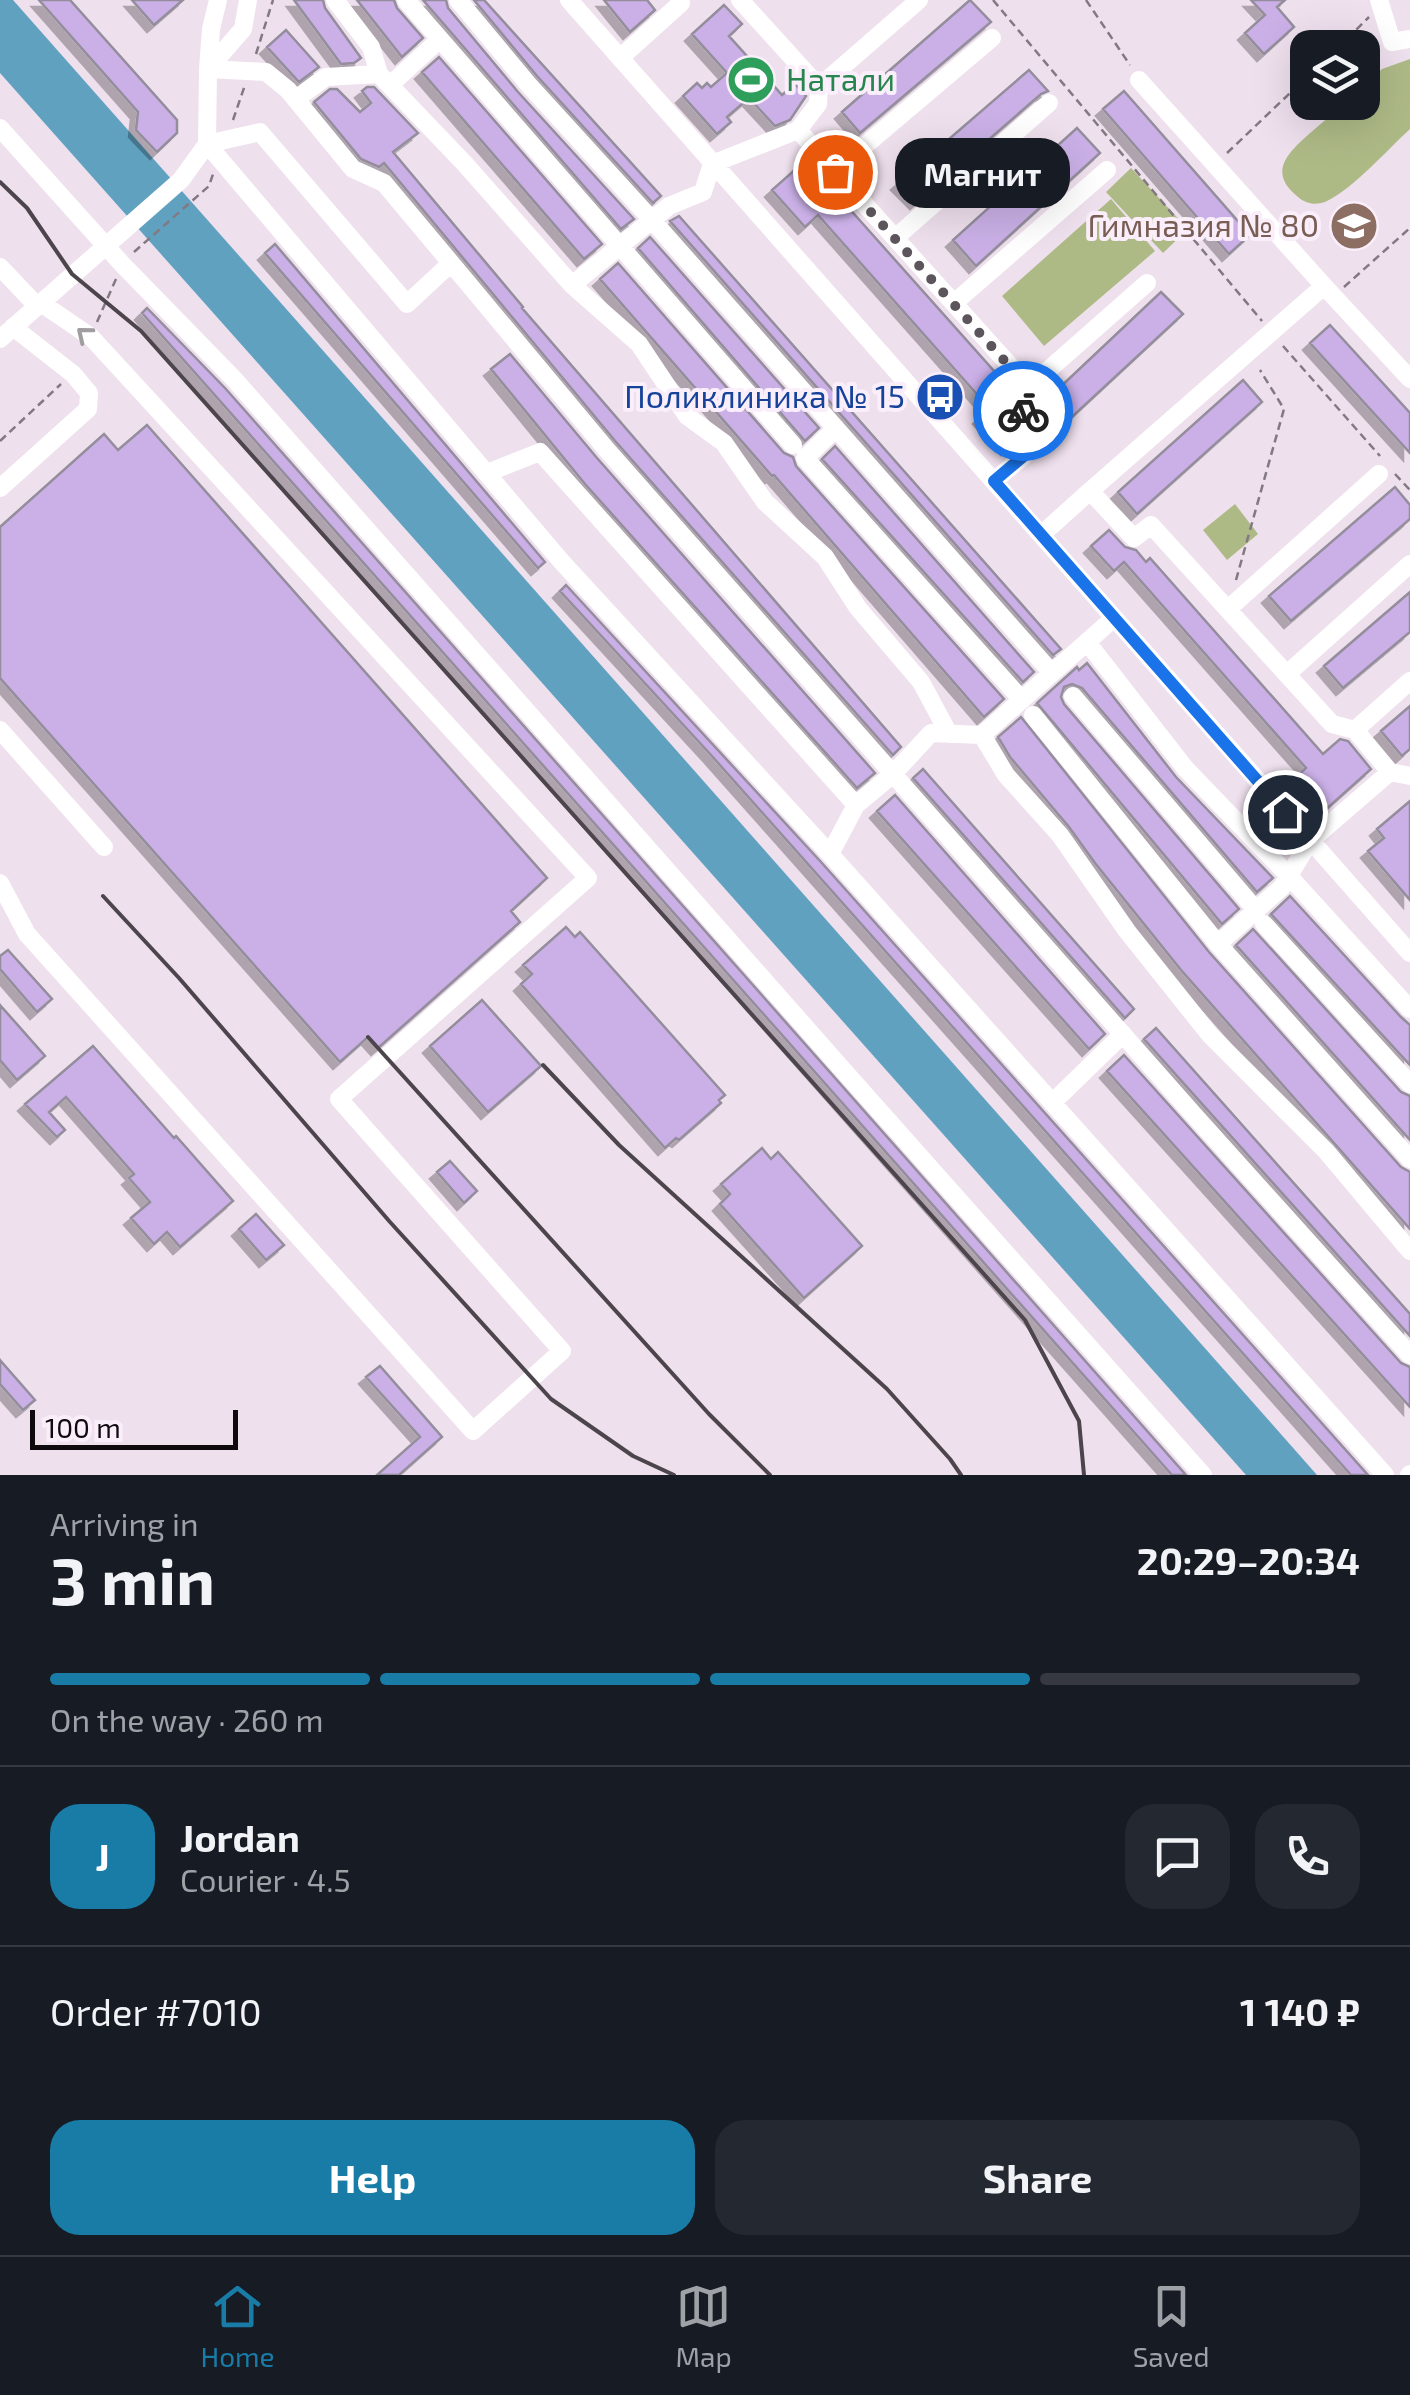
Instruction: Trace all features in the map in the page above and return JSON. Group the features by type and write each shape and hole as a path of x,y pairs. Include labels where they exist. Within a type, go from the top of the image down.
{"street":[{"path":"218,0 208,69 217,147 561,561 830,854 1385,1475"},
{"path":"208,69 243,30 248,0"},
{"path":"336,0 371,47 384,79 572,285 639,344 687,416 724,443 765,502 824,557 858,608 921,682 949,734"},
{"path":"406,0 793,445"},
{"path":"458,0 528,84 1052,673"},
{"path":"570,0 1410,953"},
{"path":"712,164 798,130 818,104 819,87 740,0"},
{"path":"819,87 919,0"},
{"path":"620,58 683,1"},
{"path":"1380,3 1392,42 1410,39"},
{"path":"835,172 992,38"},
{"path":"296,99 326,77 384,79 440,39"},
{"path":"208,69 266,72 296,99 353,169 384,183 607,450 1410,1355"},
{"path":"1140,80 1410,379"},
{"path":"895,238 1049,103"},
{"path":"0,128 112,240 122,264 234,379 1203,1475"},
{"path":"798,130 1029,388"},
{"path":"0,488 88,409 89,394 73,374 4,336 217,147 260,132 407,304 451,263"},
{"path":"572,285 669,206 703,192 712,164"},
{"path":"954,303 1107,170"},
{"path":"0,267 39,304 90,338 588,878 340,1099 562,1351 472,1430 27,934 0,883"},
{"path":"994,481 1046,437 1019,406 1029,388 1147,284"},
{"path":"1041,536 1272,332 1329,292"},
{"path":"836,428 805,458 1027,708 1218,944 1410,1159"},
{"path":"486,474 540,452 856,805"},
{"path":"1228,610 1387,470"},
{"path":"1090,491 1134,538 1152,524 1332,724 1355,730 1390,772 1410,776"},
{"path":"1286,674 1410,564"},
{"path":"830,854 856,805 893,774 931,733 982,735 1027,708 1052,673 1114,618"},
{"path":"1087,642 1185,768 1410,1010"},
{"path":"1355,730 1410,681"},
{"path":"1072,696 1260,917 1410,1084"},
{"path":"0,730 104,847"},
{"path":"982,735 1006,775 1060,836 1127,930 1210,1035 1326,1150 1410,1252"},
{"path":"1218,944 1260,917 1310,840 1390,772"},
{"path":"1052,1103 1123,1034"}],"path":[{"path":"90,338 122,264 208,186 217,147 250,71 273,0"},
{"path":"993,0 1387,470 1410,490"},
{"path":"1086,0 1140,80"},
{"path":"1355,30 1380,3"},
{"path":"1215,164 1290,93"},
{"path":"1329,292 1410,228"},
{"path":"1235,582 1284,410 1260,370"},
{"path":"0,441 73,374"}],"green space":[{"path":"1410,59 1410,129 1337,195 1316,204 1298,197 1282,171 1288,156 1325,120 1380,120 1382,69"},
{"path":"1131,168 1188,229 1163,253 1106,192"},
{"path":"1111,199 1155,251 1044,346 1002,296"},
{"path":"1235,504 1258,534 1227,560 1203,530"}],"water":[{"path":"0,0 13,0 1317,1475 1246,1475 0,73"}],"building":[{"path":"39,0 70,0 177,120 177,133 157,152 136,130 138,112"},
{"path":"132,0 183,0 154,25"},
{"path":"294,0 323,0 361,58 341,64"},
{"path":"357,0 394,0 423,38 402,57"},
{"path":"423,0 446,0 448,8 518,92 634,219 621,229"},
{"path":"474,0 484,0 661,196 653,203 537,76"},
{"path":"604,0 647,0 655,10 630,32"},
{"path":"970,0 991,22 860,133 842,112"},
{"path":"1251,0 1285,0 1277,7 1294,27 1264,54 1245,33 1265,15"},
{"path":"724,5 742,24 729,36 782,95 795,84 806,96 790,120 775,126 749,98 727,117 731,122 717,134 683,96 697,83 702,88 707,83 711,87 727,73 692,34"},
{"path":"286,30 319,67 299,82 267,47"},
{"path":"439,57 602,244 584,259 422,72"},
{"path":"1029,70 1048,91 917,202 898,183"},
{"path":"374,87 418,133 393,152 522,308 901,747 893,755 616,442 384,163 379,167 361,159 314,102 330,89 337,89 360,112 371,103 362,91"},
{"path":"1124,91 1250,235 1229,254 1103,109"},
{"path":"1077,128 1100,153 976,266 953,240"},
{"path":"806,160 1010,389 1003,395 1008,400 1007,409 1025,432 1008,448 980,417 989,408 818,215 805,227 772,190"},
{"path":"679,216 1061,649 1053,655 670,221"},
{"path":"650,237 819,428 805,441 638,248"},
{"path":"275,244 545,562 538,568 265,253"},
{"path":"618,263 1004,699 984,717 600,279"},
{"path":"1161,292 1183,314 1060,428 1038,408"},
{"path":"147,308 225,388 1186,1475 1172,1475 142,313"},
{"path":"1330,325 1410,413 1410,453 1310,343"},
{"path":"510,354 875,773 857,788 585,484 491,369"},
{"path":"1243,380 1262,402 1137,514 1118,492"},
{"path":"147,425 547,878 511,911 520,922 378,1048 368,1037 340,1062 0,678 0,527 104,434 118,450"},
{"path":"835,446 1034,672 1023,682 822,459"},
{"path":"1395,487 1410,505 1410,519 1291,621 1269,596"},
{"path":"1109,530 1146,562 1150,558 1323,754 1340,739 1348,741 1371,769 1323,812 1294,779 1306,768 1124,562 1114,571 1091,546"},
{"path":"566,585 821,862 1368,1475 1351,1475 711,755 560,591"},
{"path":"1410,592 1410,632 1343,688 1324,666"},
{"path":"1087,663 1176,777 1273,878 1257,892 1082,688 1072,684 1064,687 1064,704 1239,909 1222,924 1037,703 1077,667 1079,670"},
{"path":"1410,706 1410,749 1402,756 1381,731"},
{"path":"1021,717 1209,952 1401,1167 1410,1172 1410,1229 1181,970 1010,757 998,737"},
{"path":"923,769 1134,1009 1125,1018 913,778"},
{"path":"895,795 1105,1034 1089,1049 877,811"},
{"path":"1410,801 1410,900 1368,851 1384,838 1377,829"},
{"path":"1290,896 1410,1025 1410,1065 1271,914"},
{"path":"566,927 575,937 580,932 725,1095 719,1100 721,1103 665,1148 521,984 532,974 523,965"},
{"path":"1253,929 1401,1092 1410,1096 1410,1140 1236,945"},
{"path":"8,950 52,999 37,1012 0,969 0,956"},
{"path":"482,1000 541,1066 488,1112 430,1046"},
{"path":"0,1005 45,1056 17,1080 0,1060"},
{"path":"1156,1028 1410,1314 1410,1336 1144,1039"},
{"path":"93,1046 233,1201 180,1247 167,1232 154,1244 131,1218 150,1202 129,1178 134,1174 66,1097 49,1112 65,1130 57,1137 25,1104"},
{"path":"1124,1055 1401,1363 1410,1367 1410,1407 1107,1071"},
{"path":"762,1148 771,1159 778,1152 862,1246 804,1298 720,1204 730,1194 721,1184"},
{"path":"450,1161 477,1191 464,1203 437,1172"},
{"path":"256,1214 284,1245 266,1260 239,1229"},
{"path":"0,1360 35,1400 23,1410 0,1384"},
{"path":"380,1366 442,1437 399,1475 377,1475 420,1437 366,1377"}],"railway":[{"path":"0,182 27,208 72,274 141,331 1025,1320 1079,1421 1084,1475"},
{"path":"103,896 551,1399 633,1456 674,1475"},
{"path":"368,1037 709,1414 770,1475"},
{"path":"543,1065 619,1145 887,1389 961,1475"}],"way so far":[{"path":"835,172 1029,388 1019,406 1023,411"}],"place":[{"name":"Натали","path":"751,80"},
{"name":"Магнит","path":"835,172"},
{"name":"Гимназия № 80","path":"1354,226"},
{"name":"Поликлиника № 15","path":"940,397"}],"route":[{"path":"1023,411 1046,437 994,481 1285,812"}]}
